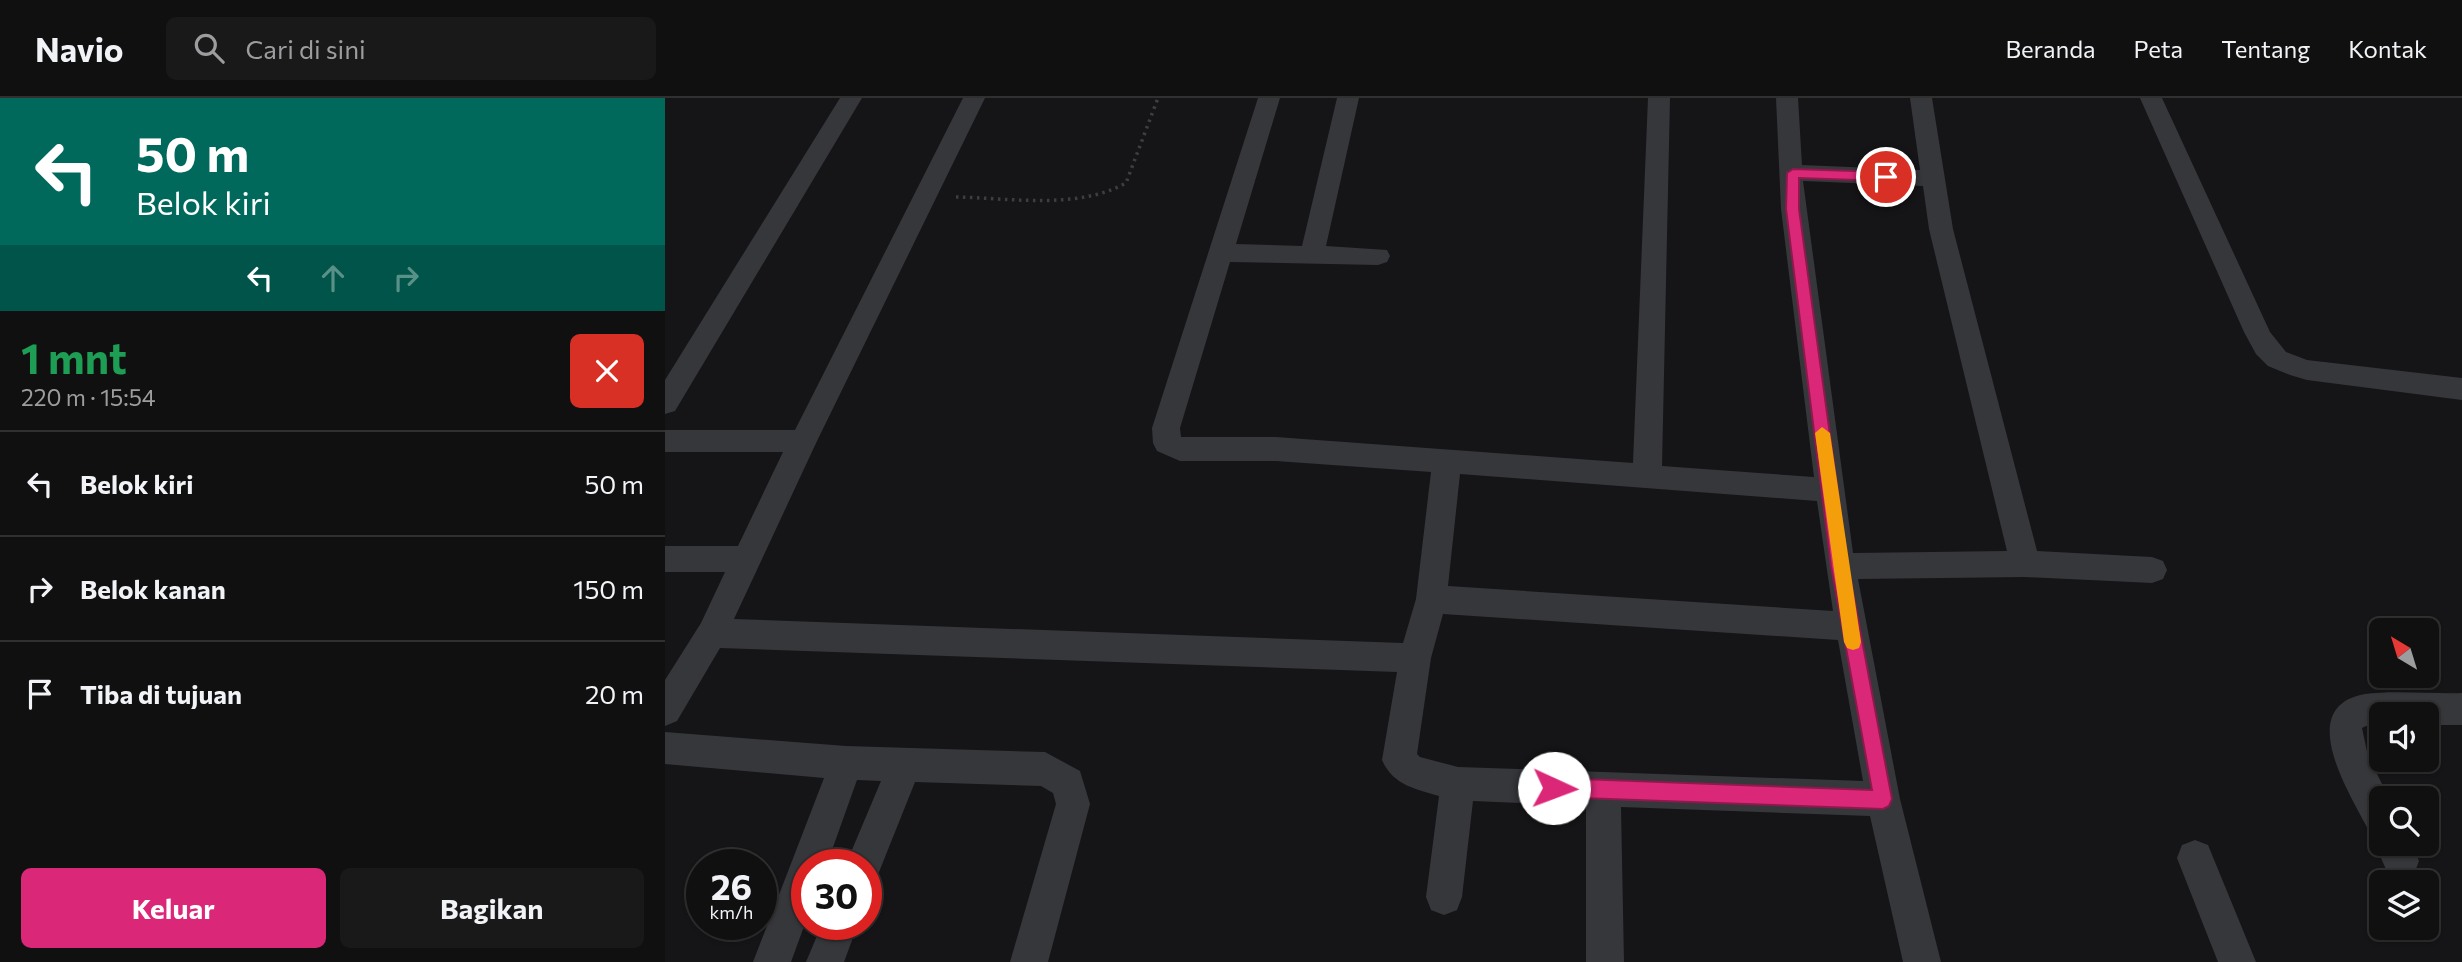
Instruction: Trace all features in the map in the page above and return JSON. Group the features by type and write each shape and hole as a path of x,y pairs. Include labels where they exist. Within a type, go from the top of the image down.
{"street":[{"path":"665,403 851,98"},
{"path":"668,699 712,633 803,441 927,197 974,98"},
{"path":"1269,98 1165,428 1167,443 1180,449 1276,449 1830,490"},
{"path":"1312,254 1348,98"},
{"path":"1647,477 1659,98"},
{"path":"1787,98 1793,209 1849,626 1883,799 1922,962"},
{"path":"1921,98 1941,229 2025,564"},
{"path":"2151,98 2257,332 2265,347 2277,359 2307,370 2462,389"},
{"path":"1793,173 1933,178"},
{"path":"1222,253 1378,256"},
{"path":"665,441 803,441"},
{"path":"1447,462 1431,599 1415,658 1399,760 1411,771 1458,784 1883,799"},
{"path":"665,559 748,559"},
{"path":"1840,566 2025,564 2152,570"},
{"path":"1431,599 1849,626"},
{"path":"712,633 1415,658"},
{"path":"2369,793 2344,736 2345,723 2352,715 2364,710 2462,709"},
{"path":"665,748 846,764 1045,769 1068,783 1073,804 1030,962"},
{"path":"815,849 846,764"},
{"path":"870,849 905,765"},
{"path":"1444,897 1458,784"},
{"path":"1603,789 1605,962"},
{"path":"2195,858 2237,962"},
{"path":"772,962 791,912"},
{"path":"825,962 834,940"}],"path":[{"path":"927,197 1090,197 1118,190 1126,183 1159,98"}],"slow traffic":[{"path":"1822,433 1853,642"}],"route":[{"path":"1554,788 1883,799 1840,566 1793,209 1793,173 1886,177"}]}
